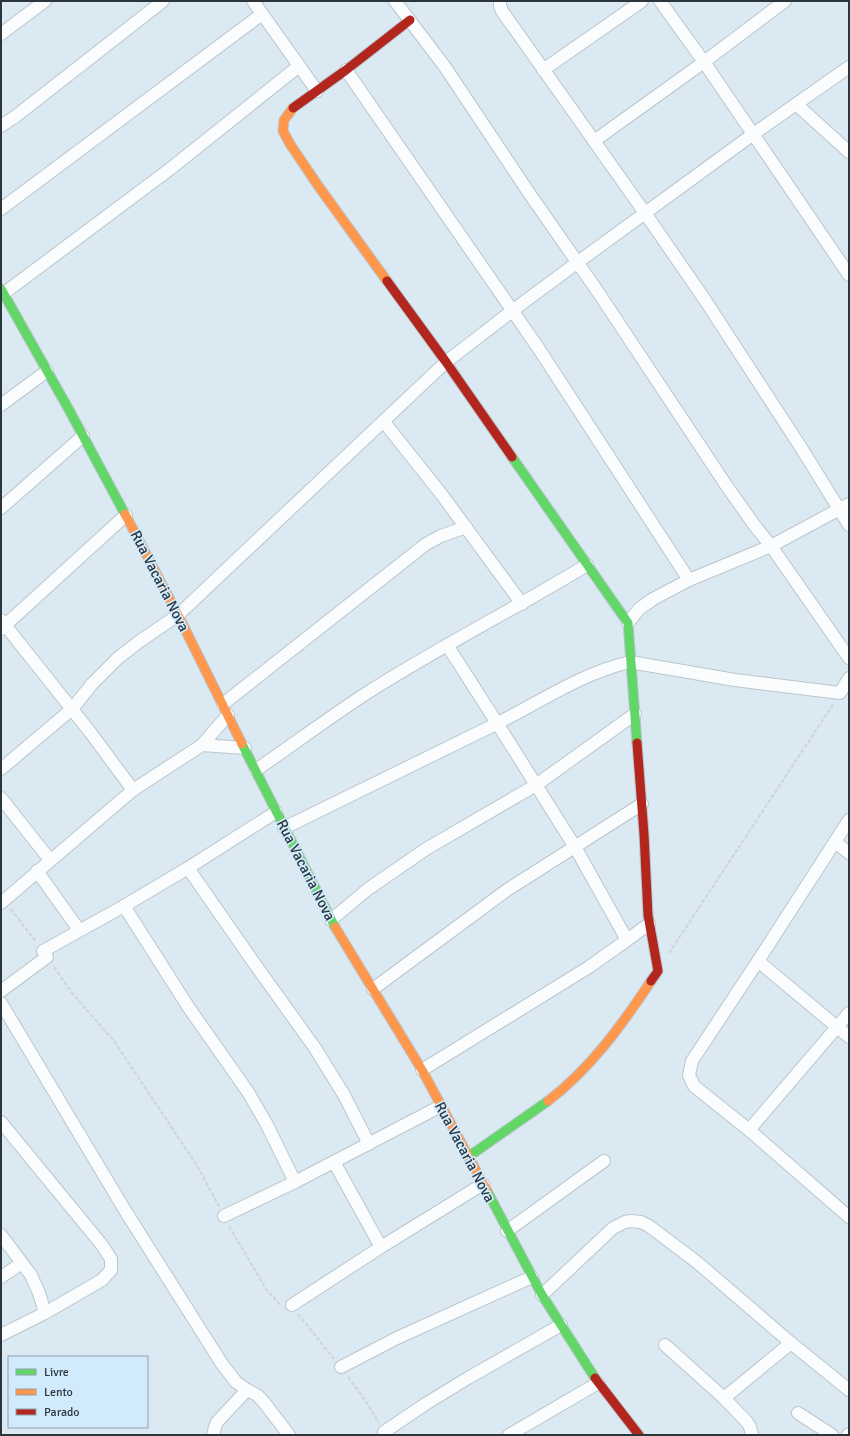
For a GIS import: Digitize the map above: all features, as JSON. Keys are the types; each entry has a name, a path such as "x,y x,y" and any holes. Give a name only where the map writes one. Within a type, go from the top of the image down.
{"street":[{"path":"1,34 45,1"},
{"path":"1,126 16,116 163,1"},
{"path":"253,1 317,91"},
{"path":"395,1 445,67 529,193 578,262 728,488 771,546 849,658"},
{"path":"500,1 502,11 645,213 705,300 800,446 844,506 849,524"},
{"path":"543,70 642,1"},
{"path":"660,1 704,62 752,135 849,275"},
{"path":"594,141 704,62 785,1"},
{"path":"1,208 262,14"},
{"path":"410,20 346,70 291,110 286,115 283,125 285,137 319,187 446,362 526,479 628,623 642,804 649,924 658,971 632,1010 600,1051 578,1075 541,1106 468,1157"},
{"path":"2,292 170,169 299,66"},
{"path":"1,769 72,709 92,684 111,665 140,641 178,615 446,362 512,310 849,66"},
{"path":"346,70 539,349 689,580"},
{"path":"796,104 849,152"},
{"name":"Rua Vacaria Nova","path":"2,292 126,515 178,615 331,920 422,1070 542,1295 598,1383 634,1434"},
{"path":"1,405 46,371"},
{"path":"384,422 483,549 522,604"},
{"path":"1,508 83,436"},
{"path":"628,623 639,609 689,580 771,546 844,506"},
{"path":"126,515 2,625 72,709 133,790"},
{"path":"223,704 426,544 441,536 466,528"},
{"path":"256,770 370,691 587,565"},
{"path":"447,645 498,723 575,847 627,940"},
{"path":"284,828 498,723 586,676 615,665 630,662 735,680 840,693 849,678"},
{"path":"331,920 368,888 426,849 536,785 635,714"},
{"path":"3,901 133,790 202,744 228,715"},
{"path":"202,744 245,748"},
{"path":"1,798 50,860"},
{"path":"373,989 507,890 642,804"},
{"path":"1,991 45,954 78,930 124,906 188,868 276,812"},
{"path":"849,820 692,1061 689,1075 694,1086 749,1130 849,1217"},
{"path":"835,842 849,853"},
{"path":"188,868 315,1048 344,1095 369,1144"},
{"path":"37,871 78,930"},
{"path":"124,906 189,1008 248,1092 266,1123 295,1182"},
{"path":"422,1070 589,967 649,924"},
{"path":"758,961 849,1037"},
{"path":"1,1003 126,1212 222,1364 236,1382 257,1395 263,1401 289,1435"},
{"path":"749,1130 849,1012"},
{"path":"224,1216 295,1182 441,1106"},
{"path":"1,1122 102,1245 111,1259 111,1270 102,1280 45,1313 1,1335"},
{"path":"507,1231 604,1161"},
{"path":"334,1162 381,1247"},
{"path":"292,1305 482,1184"},
{"path":"542,1295 613,1228 625,1222 636,1221 654,1229 698,1263 791,1343 849,1390"},
{"path":"1,1235 31,1275 39,1293 45,1313"},
{"path":"1,1277 22,1263"},
{"path":"340,1367 397,1338 532,1278"},
{"path":"385,1435 384,1432 434,1399 561,1325"},
{"path":"724,1398 791,1343"},
{"path":"665,1345 724,1398 747,1422 752,1435"},
{"path":"508,1435 598,1383"},
{"path":"213,1435 217,1422 247,1390"},
{"path":"798,1413 832,1435"}],"path":[{"path":"658,971 840,693"},
{"path":"3,901 45,954 72,993 114,1041 196,1164 266,1289 280,1306 286,1307 292,1305"}],"traffic: fast":[{"path":"1,289 68,408 125,514"},
{"path":"512,457 628,623 637,743"},
{"path":"242,744 335,927"},
{"path":"468,1157 548,1101"},
{"path":"487,1191 542,1295 595,1378"}],"traffic: slow":[{"path":"293,108 284,120 283,131 290,144 387,281"},
{"path":"125,514 178,615 242,744"},
{"path":"335,927 422,1070 487,1191"},
{"path":"548,1101 578,1075 604,1046 629,1014 651,981"}],"traffic: jam":[{"path":"293,108 346,70 410,20"},
{"path":"387,281 512,457"},
{"path":"637,743 648,915 658,971 651,981"},
{"path":"595,1378 639,1435"}]}
